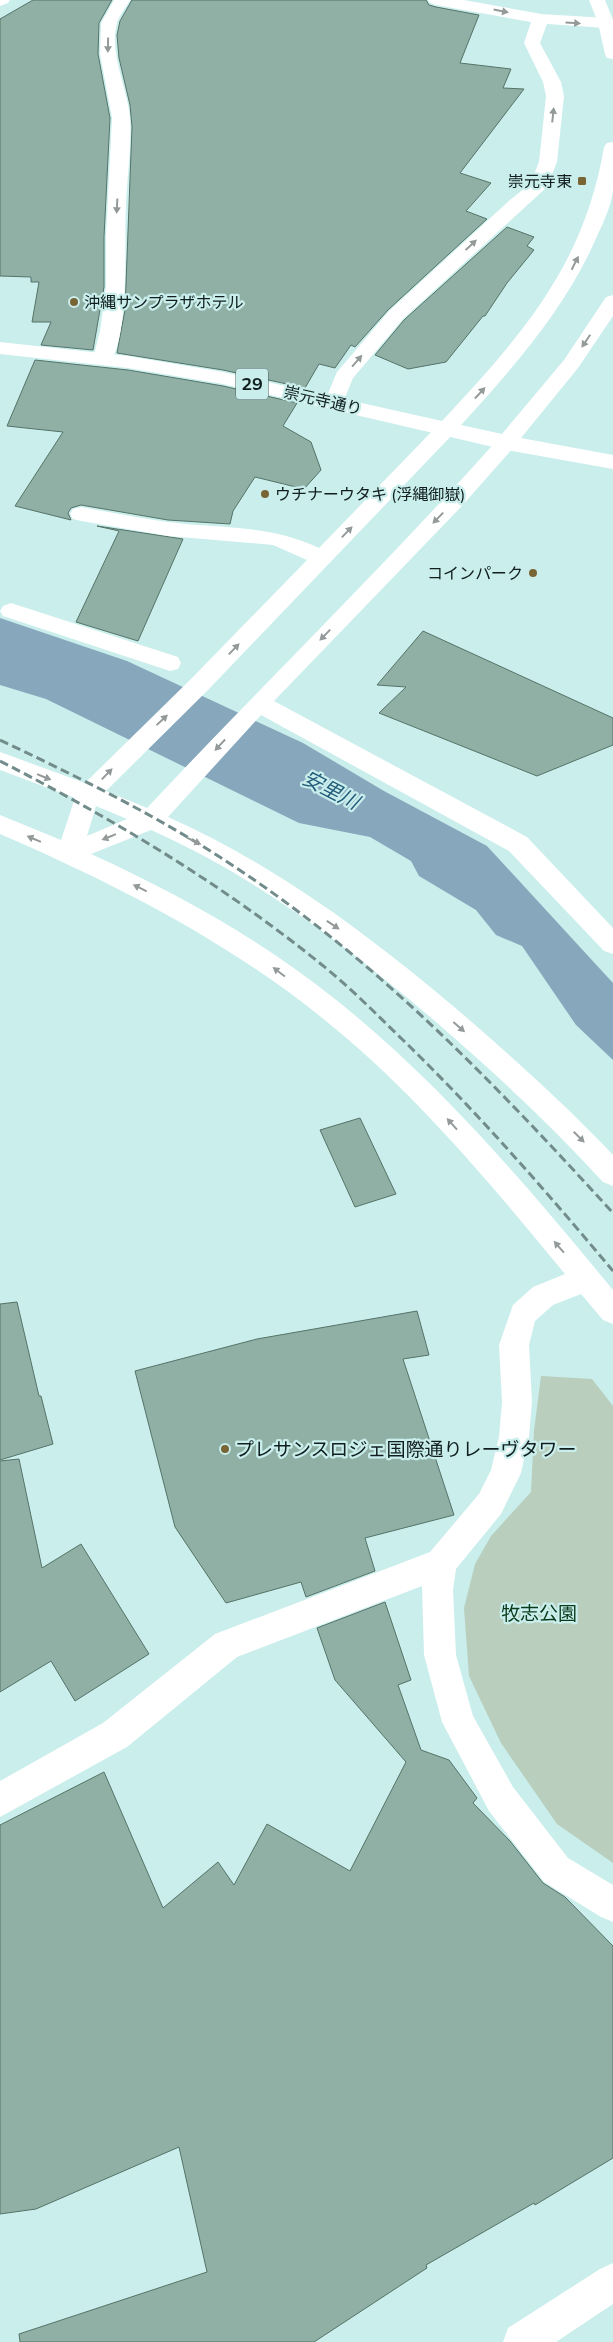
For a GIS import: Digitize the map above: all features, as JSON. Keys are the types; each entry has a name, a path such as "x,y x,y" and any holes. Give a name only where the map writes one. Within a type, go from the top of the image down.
{"street":[{"path":"103,359 110,331 116,287 115,237 122,118 108,54 109,23 122,0"},
{"path":"436,0 540,19 606,24"},
{"path":"597,0 606,24 613,54"},
{"path":"334,403 344,376 396,315 516,204 538,187 548,162 555,96 552,82 532,43 540,19"},
{"path":"69,853 88,794 200,684 505,366 547,310 575,265 592,227 606,185 613,147"},
{"path":"69,853 150,820 256,706 453,503 506,443 571,364 613,301"},
{"name":"崇元寺通り","path":"0,348 103,359 208,375 506,443 613,462"},
{"path":"81,514 168,529 273,538 289,542 322,558"},
{"path":"11,611 170,663"},
{"path":"256,706 518,844 613,944"},
{"path":"0,761 88,794 150,820 260,876 340,930 408,982 500,1062 581,1139 613,1174"},
{"path":"0,824 69,853 170,904 224,934 288,979 371,1044 432,1102 613,1311"},
{"path":"0,1800 115,1735 226,1645 441,1563 490,1504 506,1473 514,1437 517,1402 514,1345 523,1314 543,1296 587,1279"},
{"path":"441,1563 437,1590 440,1655 458,1722 501,1798 556,1870 613,1905"},
{"path":"522,2342 613,2282"}],"green space":[{"name":"牧志公園","path":"541,1376 592,1379 613,1406 613,1863 557,1824 501,1743 469,1676 464,1608 475,1564 491,1536 531,1492 534,1431"}],"water":[{"name":"安里川","path":"0,618 127,661 303,743 384,791 487,846 613,983 613,1060 576,1025 522,946 496,935 476,910 419,876 411,861 370,837 299,823 46,699 0,685"}],"building":[{"path":"33,0 112,0 99,23 98,54 110,118 104,237 104,287 93,350 41,345 51,322 32,322 39,282 31,282 31,277 0,276 0,19"},
{"path":"132,0 426,0 429,5 436,7 479,15 460,63 511,69 503,88 524,89 460,173 491,183 466,211 487,219 388,310 355,347 351,345 335,368 319,364 305,388 223,370 117,353 125,310 132,127 130,105 119,58 117,35 120,21"},
{"path":"507,227 534,237 527,246 534,250 507,283 485,316 483,316 446,362 408,369 375,355 404,320"},
{"path":"35,360 128,370 223,386 297,403 283,426 311,442 321,470 304,489 255,477 233,511 230,524 168,520 81,505 71,508 68,513 71,520 15,506 63,432 7,426"},
{"path":"97,526 183,539 138,641 76,622 119,531"},
{"path":"423,631 613,718 613,745 537,776 379,713 406,687 377,685"},
{"path":"360,1118 396,1194 355,1207 320,1130"},
{"path":"17,1302 39,1396 41,1396 53,1444 0,1460 0,1304"},
{"path":"417,1311 429,1355 403,1359 454,1515 365,1538 375,1571 306,1597 301,1582 226,1603 175,1527 135,1371 257,1339"},
{"path":"19,1459 42,1568 81,1544 149,1654 75,1701 51,1661 0,1692 0,1461"},
{"path":"385,1602 411,1680 398,1685 421,1750 449,1760 477,1798 473,1803 510,1841 543,1883 565,1897 613,1946 613,2158 535,2205 534,2203 426,2265 427,2268 314,2342 20,2342 19,2334 207,2272 179,2147 36,2209 0,2214 0,1825 104,1772 163,1908 218,1862 234,1885 267,1824 350,1871 406,1762 335,1680 317,1628"}],"railway":[{"path":"0,740 90,784 178,831 235,867 288,904 338,943 434,1028 526,1119 613,1213"},
{"path":"0,761 86,807 169,856 250,910 327,969 366,1004 485,1124 613,1271"}],"place":[{"name":"崇元寺東","path":"582,181"},
{"name":"沖縄サンプラザホテル","path":"74,302"},
{"name":"ウチナーウタキ (浮縄御嶽)","path":"265,494"},
{"name":"コインパーク","path":"533,573"},
{"name":"プレサンスロジェ国際通りレーヴタワー","path":"225,1449"}]}
